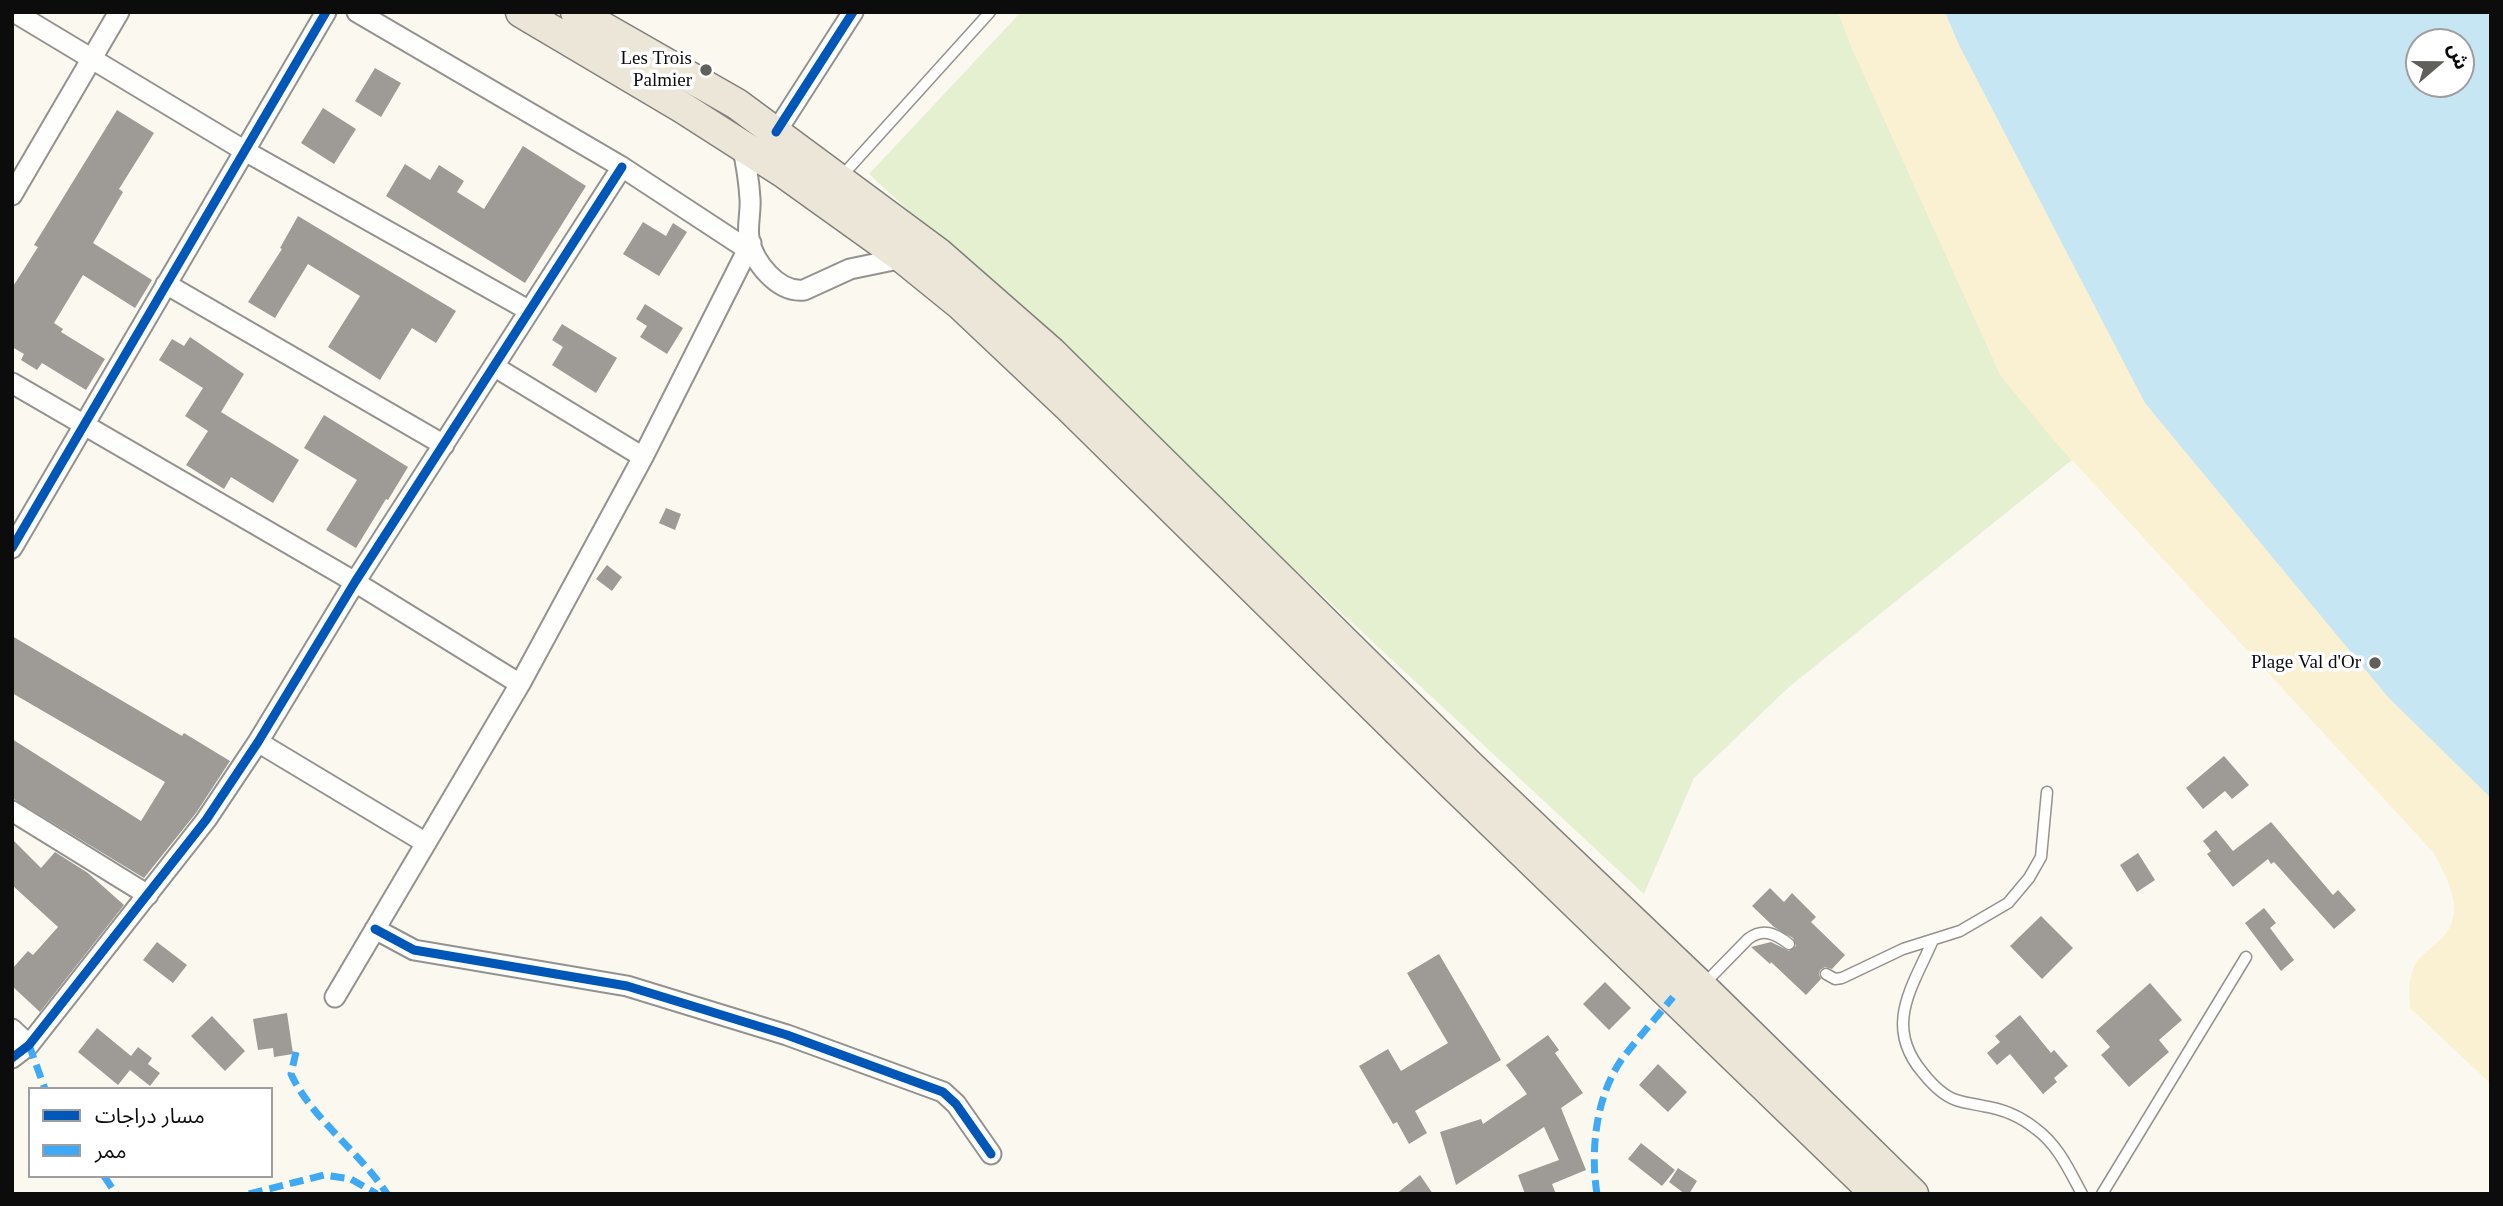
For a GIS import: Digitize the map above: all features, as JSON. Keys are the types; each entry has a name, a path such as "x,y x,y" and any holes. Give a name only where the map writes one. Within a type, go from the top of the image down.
{"main road":[{"path":"521,12 742,145 842,212 961,305 1876,1194"},
{"path":"576,12 737,104 938,253 1051,352 1470,766 1702,987 1913,1194"}],"street":[{"path":"14,12 245,151 528,310"},
{"path":"13,192 119,12"},
{"path":"12,548 326,12"},
{"path":"357,12 622,167 749,246 760,263 783,287 795,291 804,290 850,269 902,258"},
{"path":"776,132 853,12"},
{"path":"335,997 520,684 643,457 749,246 750,199 742,145"},
{"path":"12,1058 29,1045 206,820 258,741 355,582 495,367 528,310 622,167"},
{"path":"166,284 444,445"},
{"path":"495,367 643,457"},
{"path":"12,383 355,582 520,684"},
{"path":"258,741 426,843"},
{"path":"12,811 148,895"},
{"path":"375,929 414,950 626,986 825,1049 943,1092 956,1104 991,1154"},
{"path":"12,1029 29,1045"}],"lane":[{"path":"839,180 990,12"},
{"path":"1826,974 1835,979 1842,978 1903,948 1961,931 2008,903 2021,890 2041,857 2047,792"},
{"path":"1702,987 1755,934 1774,934 1789,944"},
{"path":"1933,940 1908,996 1903,1014 1903,1037 1913,1061 1926,1077 1954,1100 2000,1109 2014,1114 2036,1128 2064,1159 2082,1194"},
{"path":"2102,1194 2246,957"}],"green space":[{"path":"1021,12 1838,12 2001,376 2072,460 1789,687 1694,778 1644,894 869,174"}],"sand":[{"name":"Plage Val d'Or","path":"1838,12 2177,12 2491,474 2491,1084 2410,1008 2410,981 2415,965 2446,934 2453,919 2451,889 2433,852 2049,435 2001,376"}],"water":[{"name":"Plage Val d'Or","path":"1945,12 2491,12 2491,798 2388,697 2145,403 1959,45"}],"building":[{"path":"375,68 401,83 381,117 355,101"},
{"path":"323,108 356,129 334,164 301,143"},
{"path":"117,110 154,133 119,189 123,192 93,243 152,280 135,308 83,275 54,323 63,329 61,332 105,359 86,390 42,363 37,370 21,360 24,354 12,347 12,288 38,247 34,245"},
{"path":"523,146 586,186 525,283 386,196 405,164 430,180 439,165 464,181 457,192 484,209"},
{"path":"298,216 456,311 436,343 412,328 380,380 328,347 360,296 308,264 275,318 248,302 282,249 280,248"},
{"path":"643,222 666,236 673,223 687,232 659,276 623,254"},
{"path":"645,304 683,328 667,354 640,337 647,326 636,319"},
{"path":"562,324 617,358 596,393 552,365 563,347 552,340"},
{"path":"190,337 244,374 221,412 299,460 273,503 231,477 224,489 186,465 208,431 185,416 203,388 159,360 172,339 184,346"},
{"path":"324,415 408,467 356,548 326,530 357,480 304,448"},
{"path":"666,508 681,514 675,530 659,523"},
{"path":"607,565 622,577 612,591 596,579"},
{"path":"12,636 182,736 184,733 230,761 196,813 144,878 12,798 12,739 141,821 165,782 12,693"},
{"path":"2224,756 2249,785 2232,799 2225,791 2203,809 2186,788"},
{"path":"2271,822 2333,895 2338,890 2356,910 2334,929 2274,862 2271,864 2268,859 2233,887 2207,854 2211,851 2203,841 2216,830 2233,851"},
{"path":"12,839 41,868 55,852 88,873 124,905 40,1012 12,986 12,969 28,951 33,955 58,927 12,885"},
{"path":"2138,853 2155,880 2137,892 2120,865"},
{"path":"1770,888 1784,902 1792,893 1816,917 1811,922 1845,955 1832,969 1825,967 1820,970 1821,979 1806,995 1751,947 1771,942 1789,951 1796,946 1793,938 1774,927 1752,906"},
{"path":"2264,908 2276,923 2270,928 2294,960 2281,971 2245,923"},
{"path":"2041,916 2073,948 2042,979 2010,946"},
{"path":"157,942 187,965 173,983 143,960"},
{"path":"1439,954 1501,1060 1415,1111 1427,1133 1409,1144 1397,1122 1393,1124 1359,1066 1388,1049 1401,1071 1448,1043 1407,973"},
{"path":"1605,982 1631,1008 1609,1030 1583,1004"},
{"path":"2150,983 2182,1020 2159,1040 2169,1052 2129,1087 2101,1055 2110,1047 2096,1031"},
{"path":"287,1013 293,1054 274,1057 273,1048 258,1050 253,1019"},
{"path":"2020,1015 2051,1053 2054,1050 2068,1066 2054,1078 2057,1082 2043,1094 2010,1054 1997,1065 1987,1053 2000,1042 1995,1036"},
{"path":"212,1016 245,1051 225,1071 191,1036"},
{"path":"97,1028 131,1056 138,1047 152,1058 148,1064 160,1073 150,1086 130,1070 118,1085 78,1052"},
{"path":"1548,1035 1559,1050 1555,1053 1583,1093 1561,1108 1586,1170 1552,1184 1556,1194 1525,1194 1518,1175 1559,1160 1544,1127 1456,1185 1440,1132 1481,1119 1483,1124 1527,1094 1506,1065"},
{"path":"1658,1064 1687,1092 1668,1112 1639,1085"},
{"path":"1641,1143 1675,1170 1662,1186 1628,1159"},
{"path":"1678,1168 1697,1181 1689,1194 1669,1182"},
{"path":"1420,1175 1433,1194 1396,1194"}],"marked path":[{"path":"1597,1194 1595,1142 1606,1090 1622,1059 1673,997"},
{"path":"29,1045 44,1087"},
{"path":"296,1052 291,1074 300,1090 387,1194"},
{"path":"249,1194 324,1175 351,1179 377,1194"},
{"path":"105,1178 116,1194"}],"cycle path":[{"path":"12,548 326,12"},
{"path":"776,132 853,12"},
{"path":"12,1058 29,1045 206,820 258,742 355,582 622,167"},
{"path":"375,929 414,950 627,986 787,1035 943,1092 956,1104 991,1154"}],"place":[{"name":"Les Trois Palmier","path":"706,70"},
{"name":"Plage Val d'Or","path":"2375,663"}]}
